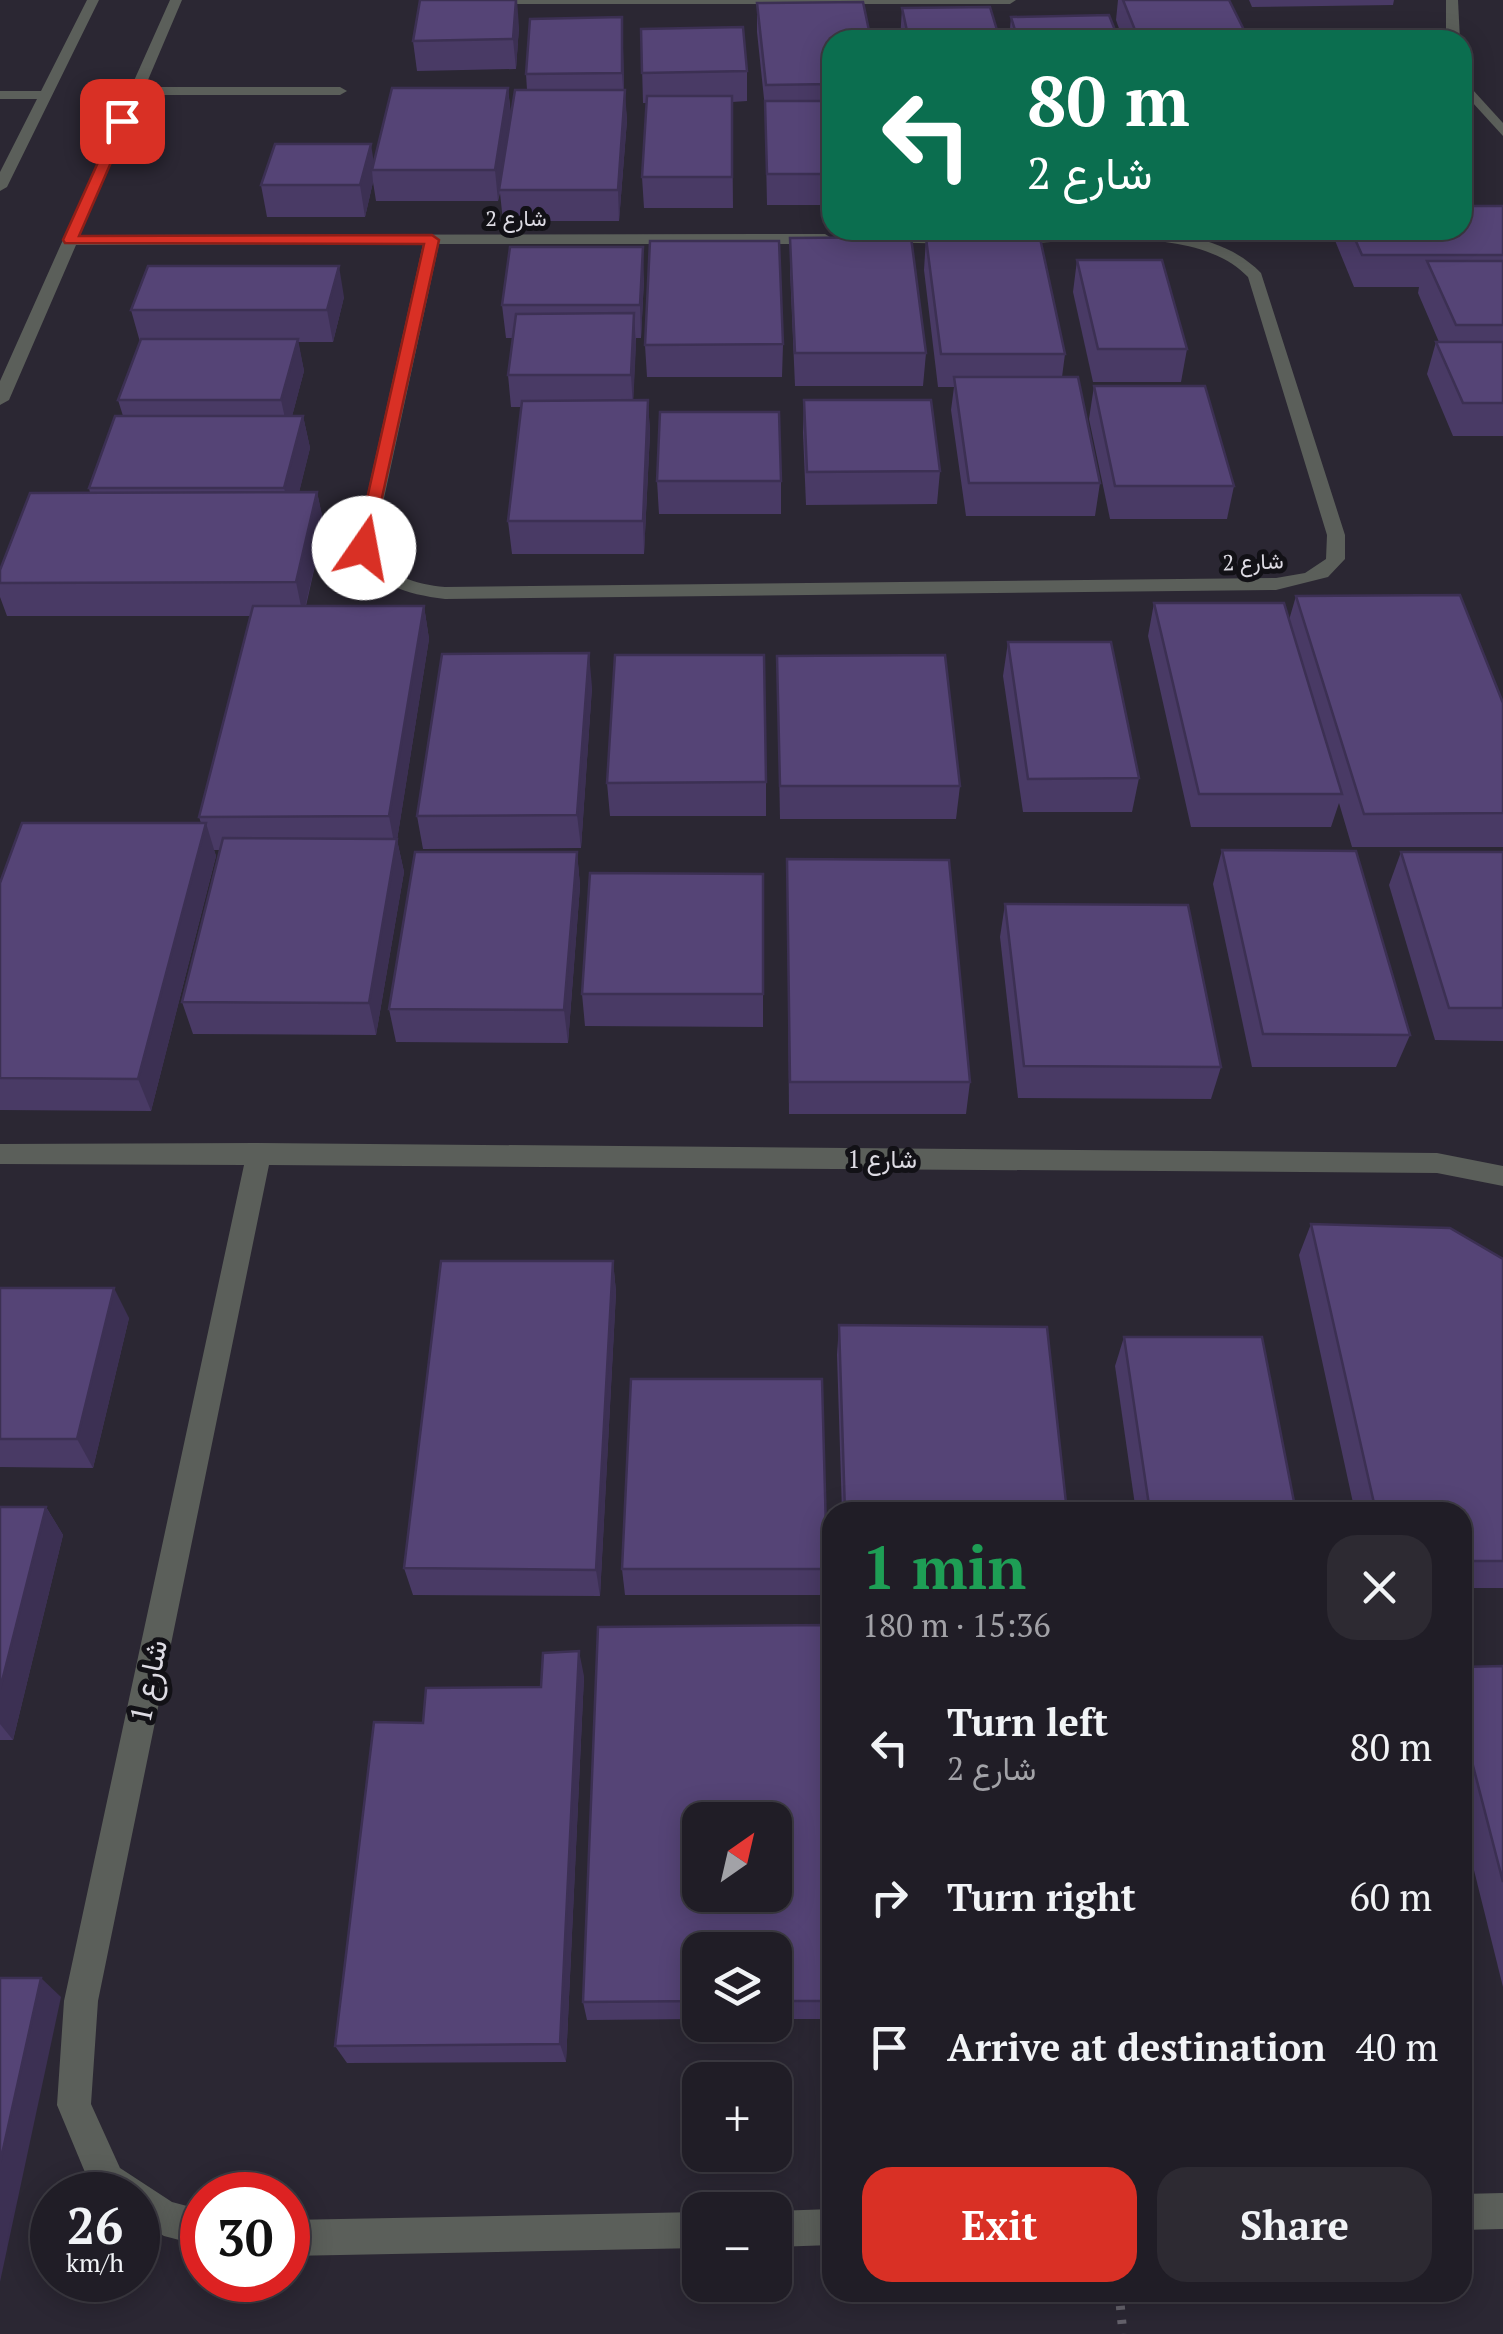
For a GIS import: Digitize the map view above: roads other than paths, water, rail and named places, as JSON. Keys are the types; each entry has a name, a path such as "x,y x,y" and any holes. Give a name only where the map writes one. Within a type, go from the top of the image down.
{"street":[{"path":"0,187 92,3 107,0"},
{"path":"505,0 1010,0"},
{"path":"1452,0 1452,30"},
{"path":"0,400 136,91 170,2"},
{"path":"136,91 340,90"},
{"path":"1472,94 1503,132"},
{"path":"0,95 45,95"},
{"name":"شارع 2","path":"70,240 822,239"},
{"name":"شارع 2","path":"432,240 364,548 372,566 389,580 414,590 445,593 1301,582 1335,564 1340,549 1336,534 1255,276 1242,258 1195,240"},
{"name":"شارع 1","path":"103,2172 74,2105 80,2001 259,1153"},
{"name":"شارع 1","path":"0,1154 1437,1163 1483,1168 1503,1176"},
{"path":"1472,2212 1503,2210"},
{"path":"792,2228 822,2228"},
{"path":"310,2238 682,2230"}]}
